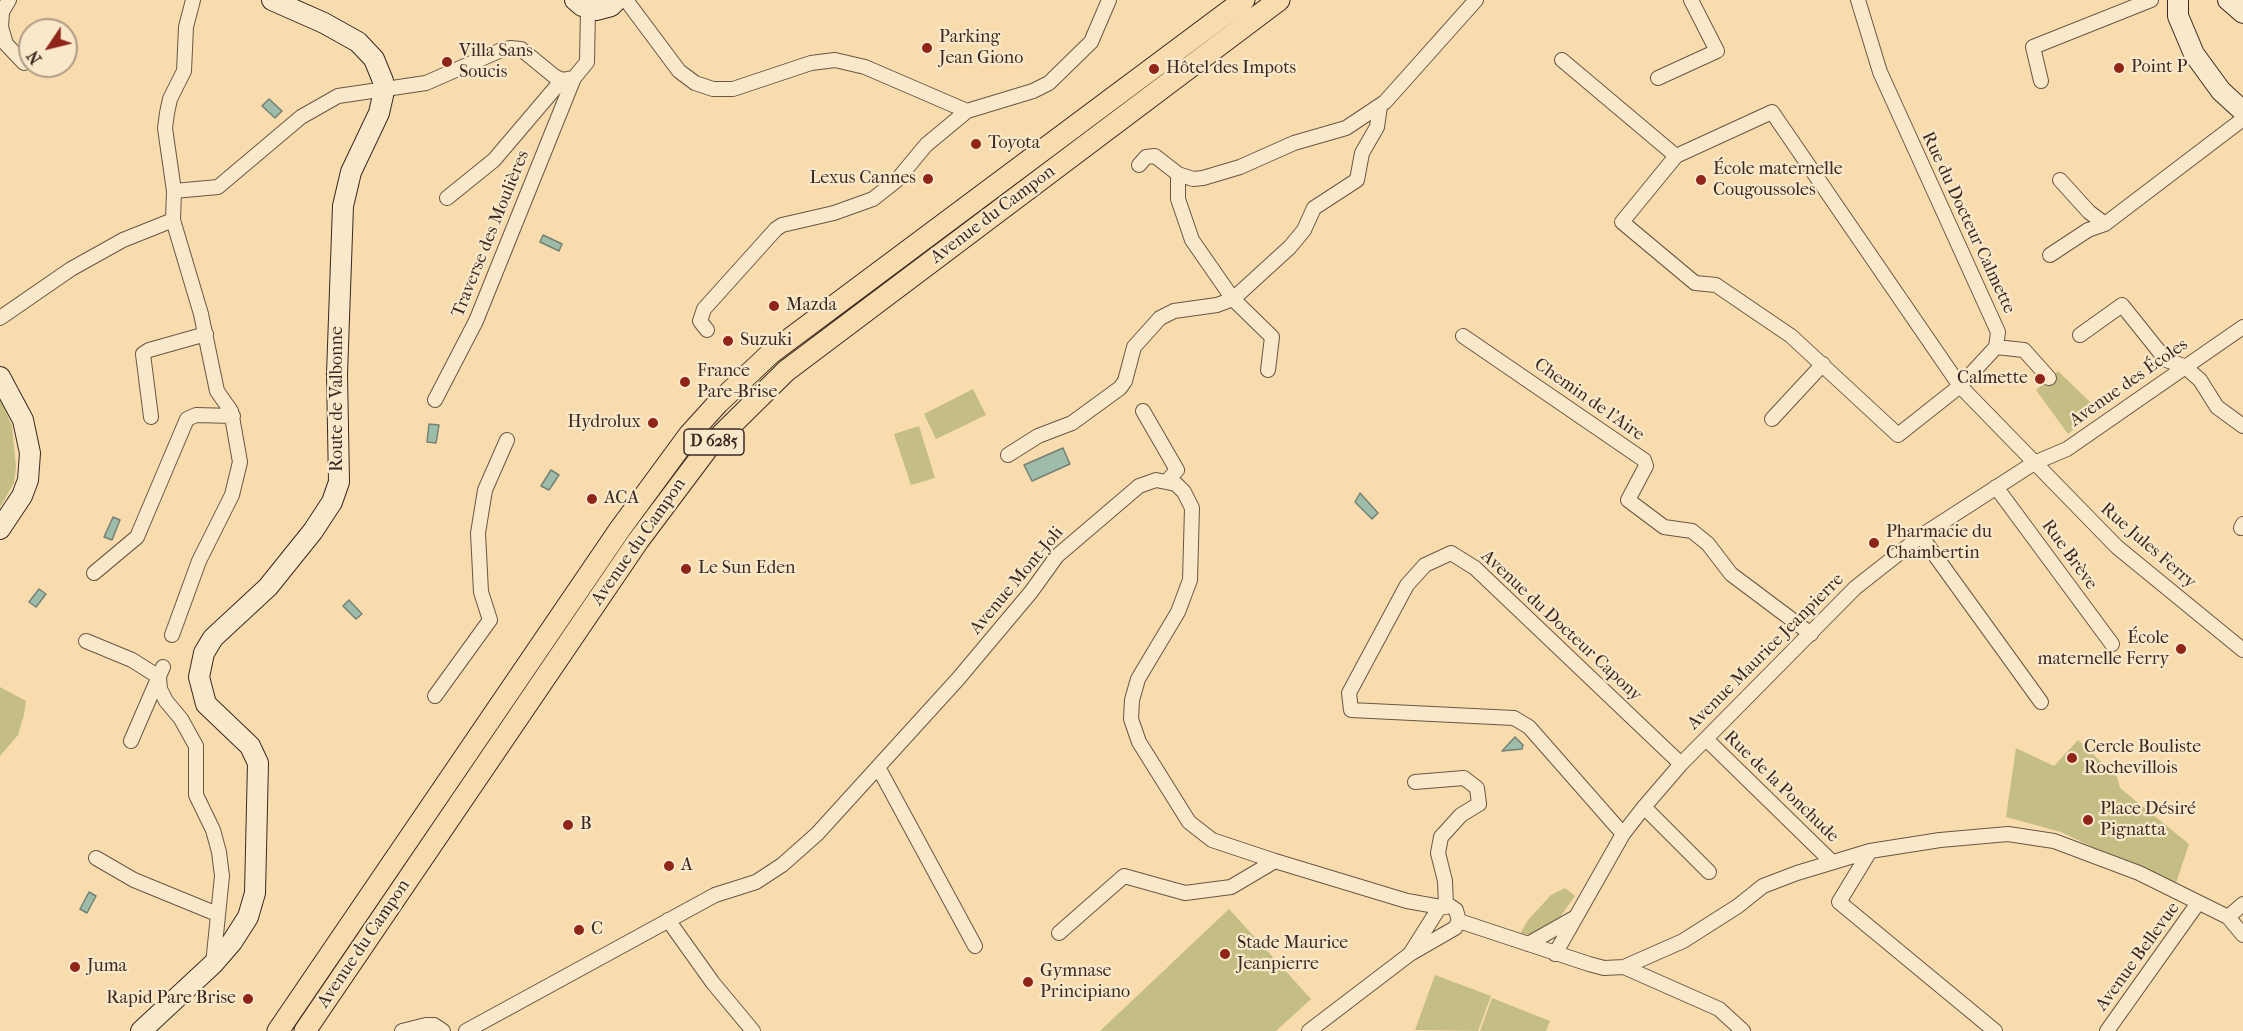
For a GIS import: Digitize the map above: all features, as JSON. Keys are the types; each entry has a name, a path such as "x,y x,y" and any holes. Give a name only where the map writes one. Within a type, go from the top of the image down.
{"main road":[{"name":"Avenue du Campon","path":"278,1031 620,529 689,435 718,403 771,353 1244,0"},
{"name":"Avenue du Campon","path":"304,1031 638,541 714,442 786,371 1279,0"}],"street":[{"path":"9,0 2,12 1,27 6,44 18,57"},
{"path":"172,635 199,561 232,495 239,474 240,462 233,416 217,391 206,334 173,220 174,190 165,128 166,113 170,99 184,71 186,27 193,0"},
{"path":"272,0 324,23 358,42 374,59 384,91"},
{"path":"447,198 494,160 568,79 587,62 582,4 603,9 617,0"},
{"path":"626,0 679,71 695,83 713,89 733,89 811,63 835,60 865,67 967,111"},
{"path":"707,330 700,321 704,309 776,229 790,222 834,213 873,199 897,180 926,145 967,111 1034,91 1049,83 1091,42 1109,0"},
{"path":"1139,165 1146,157 1155,156 1178,174 1193,179 1220,174 1294,143 1346,128 1380,106 1476,0"},
{"path":"1658,78 1718,51 1691,0"},
{"name":"Rue du Docteur Calmette","path":"1858,0 1880,72 1998,332 1996,346"},
{"path":"2041,81 2033,47 2151,0"},
{"path":"2178,0 2178,16 2194,54 2221,91 2243,111"},
{"path":"2228,0 2243,13"},
{"path":"174,190 218,187 314,109 338,96 426,83 510,48 521,49 554,76 568,79"},
{"path":"1562,60 1676,156"},
{"name":"Traverse des Moulières","path":"435,400 476,321 568,79"},
{"name":"Route de Valbonne","path":"141,1031 213,964 245,922 253,904 256,880 259,772 257,757 250,746 206,704 199,669 207,646 268,587 318,524 336,493 339,482 337,374 343,206 351,172 379,113 384,91"},
{"path":"1008,455 1038,436 1072,423 1120,388 1125,381 1134,347 1166,314 1182,309 1217,305 1233,299 1290,247 1304,230 1314,208 1357,180 1362,153 1377,127 1380,106"},
{"path":"2034,463 1960,386 1772,112 1676,156 1623,222 1695,283 1716,285 1791,336 1898,435 1960,386 1996,346 2024,350 2049,378"},
{"path":"2050,255 2088,230 2105,224 2243,119"},
{"path":"1178,174 1178,200 1192,240 1233,299 1272,337 1268,370"},
{"path":"2060,180 2089,212 2105,224"},
{"path":"0,318 71,269 123,240 173,220"},
{"path":"2080,335 2122,305 2166,360 2184,366 2200,381 2217,407 2243,426"},
{"name":"Avenue des Écoles","path":"2034,463 2067,449 2243,327"},
{"path":"151,417 143,354 149,350 206,334"},
{"name":"Chemin de l'Aire","path":"1463,336 1644,460 1646,466 1628,500 1664,527 1692,531 1708,544 1731,574 1811,634"},
{"path":"1772,419 1823,364"},
{"path":"0,377 23,420 30,453 28,480 21,496 0,529"},
{"path":"1143,411 1177,470 1168,480 1184,492 1192,508 1190,580 1178,612 1138,679 1131,700 1133,729 1195,830 1212,840 1275,861 1440,910 1456,910 1459,921 1455,928 1410,954 1309,1031"},
{"path":"94,573 137,537 187,419 196,415 233,416"},
{"path":"435,696 490,620 481,592 478,533 485,490 507,440"},
{"name":"Avenue Maurice Jeanpierre","path":"1555,954 1623,834 1681,764 1856,588 1921,536 2034,463"},
{"name":"Rue Jules Ferry","path":"2034,463 2117,548 2243,650"},
{"name":"Avenue Mont-Joli","path":"466,1031 725,890 750,885 772,873 817,834 962,674 1072,540 1139,486 1156,480 1168,480"},
{"name":"Rue Brève","path":"1996,487 2112,644"},
{"path":"1921,536 2041,702"},
{"name":"Avenue du Docteur Capony","path":"1623,834 1528,727 1514,718 1351,710 1349,693 1407,585 1425,565 1451,553 1475,568 1681,764"},
{"path":"86,641 161,672"},
{"path":"161,672 163,695 181,719 198,751 196,795 213,830 221,864 213,964"},
{"path":"131,741 161,672"},
{"name":"Rue de la Ponchude","path":"1706,739 1831,861"},
{"path":"878,767 975,946"},
{"path":"1415,782 1464,778 1477,788 1479,804 1461,814 1441,837 1438,853 1445,881 1436,926 1447,931"},
{"path":"1644,807 1709,872"},
{"path":"1459,921 1604,968 1624,967 1683,942 1763,886 1831,861 1940,840 2008,834 2054,841 2139,873 2228,917 2243,935"},
{"path":"1870,852 1839,902 1995,1031"},
{"path":"96,858 135,880 217,914"},
{"path":"1059,933 1124,876 1185,893 1231,887 1275,861"},
{"name":"Avenue Bellevue","path":"2107,1031 2198,903"},
{"path":"2228,917 2243,904"},
{"path":"1410,954 1440,910"},
{"path":"1528,944 1575,917"},
{"path":"668,920 712,983 753,1031"},
{"path":"1624,967 1719,1009 1743,1031"},
{"path":"402,1031 434,1025 442,1031"}],"shaded area":[{"path":"269,99 282,111 275,118 262,106"},
{"path":"543,235 562,244 559,251 540,242"},
{"path":"2058,371 2091,403 2085,408 2088,418 2068,434 2036,390"},
{"path":"973,389 986,415 936,439 924,414"},
{"path":"0,398 12,426 16,467 14,483 0,507"},
{"path":"429,424 439,425 436,443 427,442"},
{"path":"919,426 935,478 911,485 894,434"},
{"path":"1063,448 1070,464 1032,481 1024,465"},
{"path":"551,470 559,475 549,490 541,486"},
{"path":"1360,493 1378,513 1372,519 1355,502"},
{"path":"113,517 120,520 112,540 104,537"},
{"path":"39,589 46,594 36,607 29,602"},
{"path":"349,600 362,614 356,619 343,606"},
{"path":"0,687 26,701 18,735 0,756"},
{"path":"1515,737 1523,745 1522,749 1502,751"},
{"name":"Place Désiré Pignatta","path":"2078,740 2117,777 2120,788 2189,844 2175,886 2061,832 2006,817 2016,748 2054,766"},
{"path":"1565,888 1575,896 1560,917 1533,935 1520,934 1528,920 1551,895"},
{"path":"89,892 96,896 87,913 80,909"},
{"name":"Stade Maurice Jeanpierre","path":"1229,909 1311,999 1276,1031 1100,1031"},
{"path":"1435,975 1491,996 1478,1031 1415,1030"},
{"path":"1492,998 1550,1021 1546,1031 1480,1031"}],"place":[{"name":"Parking Jean Giono","path":"927,48"},
{"name":"Villa Sans Soucis","path":"447,62"},
{"name":"Point P","path":"2119,68"},
{"name":"Hôtel des Impots","path":"1154,69"},
{"name":"Toyota","path":"976,144"},
{"name":"Lexus Cannes","path":"928,179"},
{"name":"École maternelle Cougoussoles","path":"1701,180"},
{"name":"Mazda","path":"774,306"},
{"name":"Suzuki","path":"728,341"},
{"name":"Calmette","path":"2040,379"},
{"name":"France Pare-Brise","path":"685,382"},
{"name":"Hydrolux","path":"653,423"},
{"name":"ACA","path":"592,499"},
{"name":"Pharmacie du Chambertin","path":"1874,543"},
{"name":"Le Sun Eden","path":"686,569"},
{"name":"École maternelle Ferry","path":"2181,649"},
{"name":"Cercle Bouliste Rochevillois","path":"2072,758"},
{"name":"Place Désiré Pignatta","path":"2088,820"},
{"name":"B","path":"568,825"},
{"name":"A","path":"669,866"},
{"name":"C","path":"579,930"},
{"name":"Stade Maurice Jeanpierre","path":"1225,954"},
{"name":"Juma","path":"75,967"},
{"name":"Gymnase Principiano","path":"1028,982"},
{"name":"Rapid Pare Brise","path":"248,999"}]}
